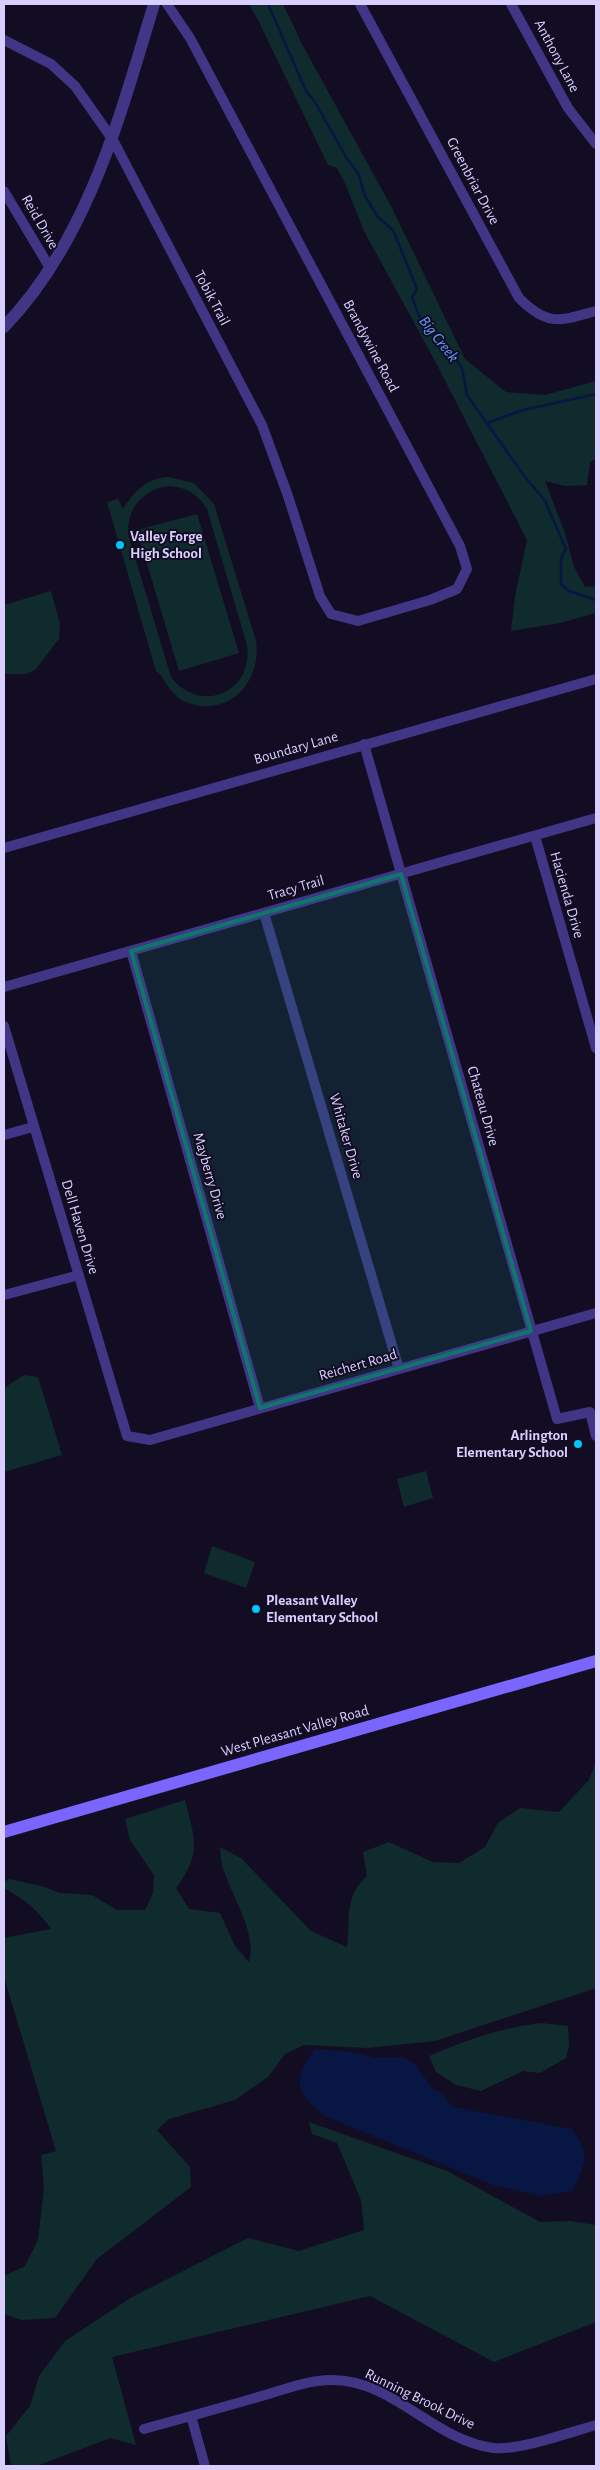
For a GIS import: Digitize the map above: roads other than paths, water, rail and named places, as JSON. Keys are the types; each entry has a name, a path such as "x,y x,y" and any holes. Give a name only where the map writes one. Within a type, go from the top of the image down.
{"main road":[{"name":"West Pleasant Valley Road","path":"4,1832 596,1662"}],"street":[{"path":"4,327 20,310 50,268 79,216 113,140 154,4"},
{"name":"Brandywine Road","path":"167,4 190,38 451,529 460,546 467,569 458,589 430,600 358,621 331,614"},
{"name":"Greenbriar Drive","path":"360,4 519,298 533,312 552,320 568,319 596,310"},
{"name":"Anthony Lane","path":"511,4 568,108 596,144"},
{"name":"Tobik Trail","path":"4,40 50,64 75,86 113,140 262,425 288,496 320,596 331,614"},
{"name":"Reid Drive","path":"4,191 50,268"},
{"name":"Boundary Lane","path":"4,848 596,679"},
{"name":"Chateau Drive","path":"364,744 557,1419 590,1412 596,1436"},
{"name":"Tracy Trail","path":"4,987 596,818"},
{"name":"Hacienda Drive","path":"535,836 596,1048"},
{"name":"Whitaker Drive","path":"264,912 399,1369"},
{"name":"Mayberry Drive","path":"131,951 260,1408"},
{"name":"Dell Haven Drive","path":"4,1026 128,1436"},
{"path":"4,1135 33,1127"},
{"path":"4,1294 79,1274"},
{"name":"Reichert Road","path":"128,1436 150,1440 596,1313"},
{"name":"Running Brook Drive","path":"144,2429 295,2386 330,2380 360,2384 392,2399 460,2439 494,2448 536,2442 596,2425"},
{"path":"191,2416 205,2466"}],"water":[{"path":"315,2049 351,2052 378,2058 403,2057 415,2064 433,2089 441,2093 453,2107 572,2129 584,2153 583,2167 573,2191 541,2196 493,2185 327,2117 309,2102 303,2095 300,2087 302,2069"}],"waterway":[{"name":"Big Creek","path":"268,4 306,91 315,102 346,157 359,175 364,194 377,216 393,230 417,289 412,297 419,316 443,340 462,368 467,395 522,473 545,501 566,549 561,558 561,584 569,591 596,600"},
{"path":"487,423 523,410 596,394"}],"place":[{"name":"Valley Forge High School","path":"120,545"},
{"name":"Arlington Elementary School","path":"578,1444"},
{"name":"Pleasant Valley Elementary School","path":"256,1609"}]}
